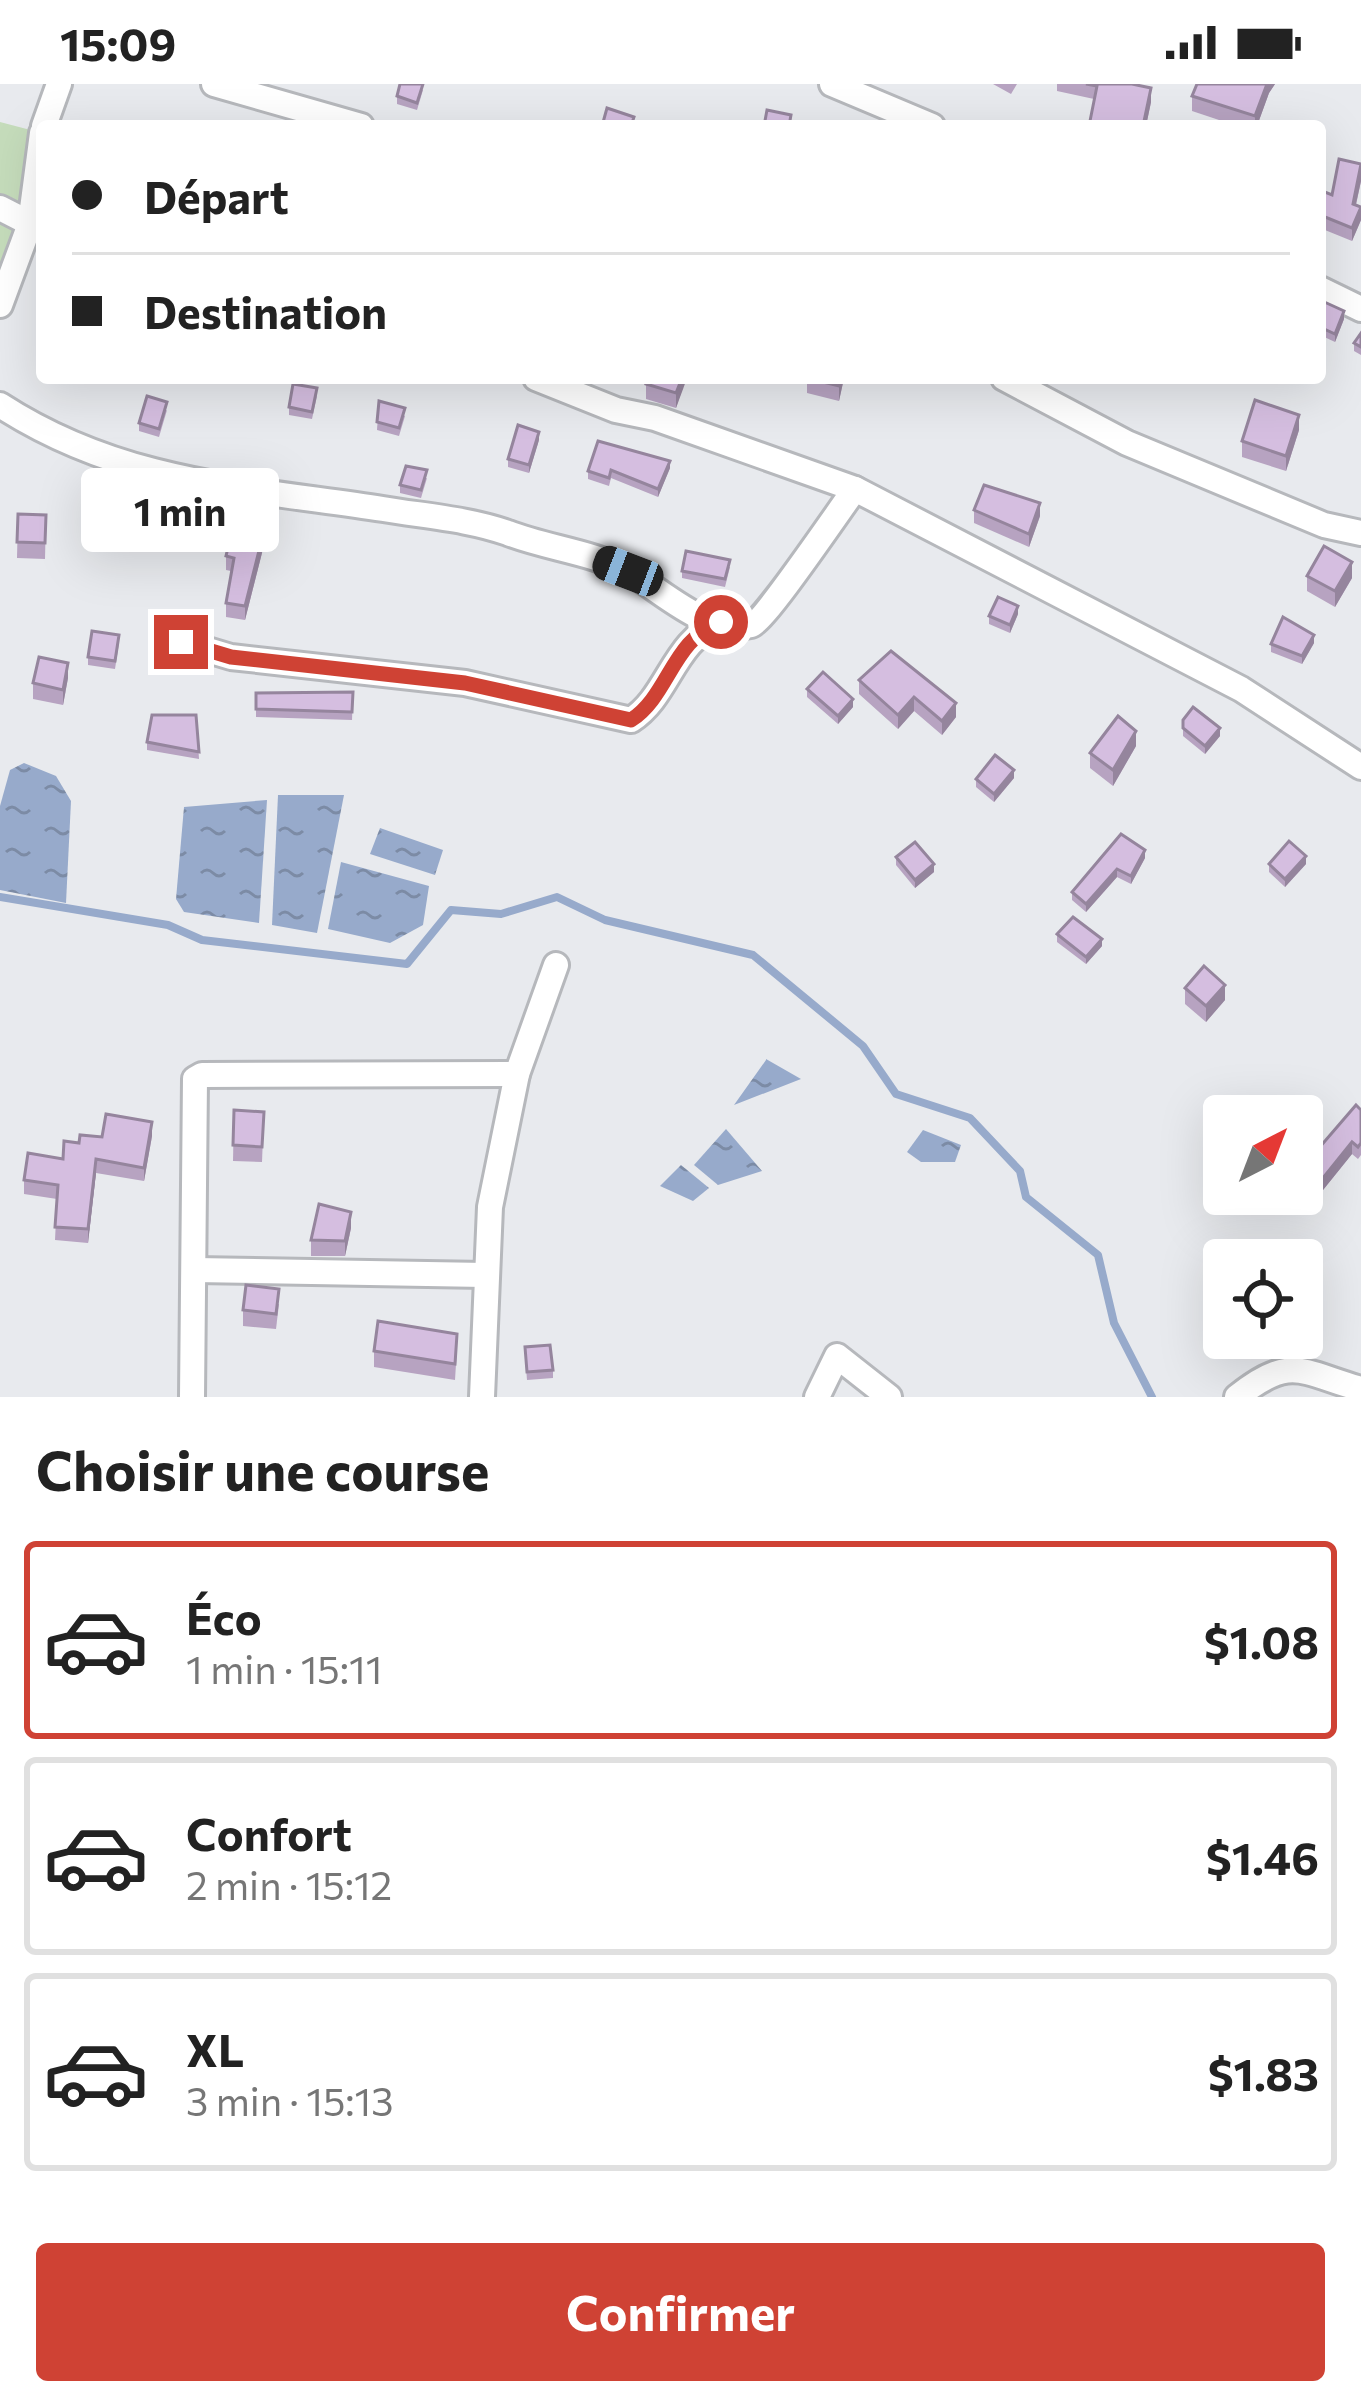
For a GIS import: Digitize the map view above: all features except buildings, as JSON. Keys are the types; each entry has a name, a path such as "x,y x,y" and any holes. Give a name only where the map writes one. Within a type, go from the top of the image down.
{"street":[{"path":"46,120 59,84"},
{"path":"214,84 340,120"},
{"path":"832,84 918,120"},
{"path":"0,208 36,227 0,304"},
{"path":"1326,292 1361,309"},
{"path":"551,384 855,489 1241,689 1361,767"},
{"path":"1015,384 1127,443 1324,525 1361,533"},
{"path":"0,405 115,464 475,524 538,547 593,557 721,622 757,624 855,489"},
{"path":"181,642 231,657 465,683 631,720 644,711 686,645 721,622"},
{"path":"482,1397 490,1207 517,1074 556,965"},
{"path":"192,1397 194,1083 198,1076 517,1074"},
{"path":"196,1270 485,1274"},
{"path":"817,1397 837,1356 889,1397"},
{"path":"1237,1397 1265,1375 1295,1367 1361,1389"}],"green space":[{"path":"0,122 36,131 36,157 0,304"}],"water":[{"path":"24,763 56,776 71,801 66,903 0,890 0,806 10,770"},
{"path":"278,795 344,795 317,933 272,925"},
{"path":"267,800 259,923 184,912 176,899 184,807"},
{"path":"380,828 443,850 435,875 370,854"},
{"path":"341,862 429,886 423,925 390,943 328,929"},
{"path":"766,1060 801,1079 734,1105"},
{"path":"726,1129 762,1171 718,1185 694,1165"},
{"path":"923,1130 961,1145 955,1162 921,1162 907,1152"},
{"path":"681,1165 709,1188 693,1201 660,1186"}],"waterway":[{"path":"0,897 168,925 202,940 407,964 451,910 501,914 557,897 605,920 753,955 863,1046 896,1094 970,1118 1020,1171 1026,1197 1098,1255 1114,1323 1152,1397"}],"route":[{"path":"181,642 194,650 231,657 465,683 631,720 644,711 686,645 721,622"}]}
